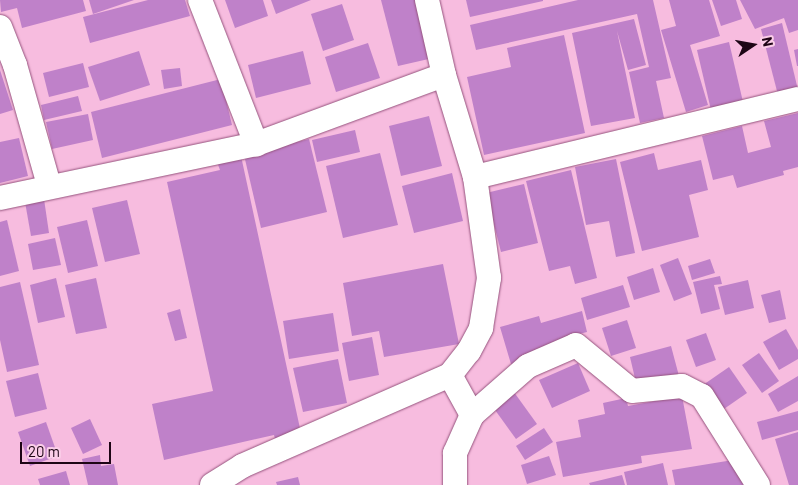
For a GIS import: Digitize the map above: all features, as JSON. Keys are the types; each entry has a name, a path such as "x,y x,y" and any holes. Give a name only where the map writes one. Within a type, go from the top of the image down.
{"street":[{"path":"200,0 256,144"},
{"path":"212,485 242,466 450,375 470,350 481,328 489,278 475,177 444,75 427,0"},
{"path":"0,28 15,65 49,185"},
{"path":"0,198 49,185 256,144 444,75"},
{"path":"475,177 798,99"},
{"path":"455,485 455,452 472,414 528,366 576,345 632,391 682,386 702,396 758,485"},
{"path":"450,375 472,414"}],"building":[{"path":"0,0 83,0 86,11 22,28 17,8 1,12"},
{"path":"89,0 134,0 93,14"},
{"path":"148,0 185,0 190,16 90,43 83,17"},
{"path":"225,0 263,0 268,16 235,28"},
{"path":"271,0 311,0 276,14"},
{"path":"381,0 418,0 433,58 398,66"},
{"path":"466,0 543,0 543,1 470,17"},
{"path":"578,0 653,0 671,78 656,81 664,118 640,123 629,72 649,67 637,14 476,50 470,25"},
{"path":"669,0 709,0 720,36 690,45 708,105 686,112 661,30 676,26"},
{"path":"712,0 736,0 742,19 721,26"},
{"path":"740,0 798,0 798,30 789,33 784,18 755,29"},
{"path":"342,4 354,40 323,51 311,14"},
{"path":"634,19 646,65 628,70 617,31 635,118 591,126 572,33"},
{"path":"782,23 798,90 778,95 761,29"},
{"path":"564,35 585,133 484,155 467,77 511,67 507,48"},
{"path":"729,42 743,102 711,110 697,50"},
{"path":"368,43 380,78 336,92 325,57"},
{"path":"798,49 798,66 797,66 794,50"},
{"path":"139,51 150,85 100,101 88,67"},
{"path":"303,51 311,84 256,98 248,65"},
{"path":"83,63 89,87 49,97 43,73"},
{"path":"180,68 182,86 164,89 161,70"},
{"path":"0,70 13,110 0,114"},
{"path":"221,79 232,125 102,158 91,112"},
{"path":"78,96 82,111 44,120 41,105"},
{"path":"798,113 798,167 783,171 784,175 737,188 733,175 713,180 702,136 742,126 748,153 771,147 764,121"},
{"path":"88,114 93,140 52,149 46,122"},
{"path":"429,116 442,166 401,176 389,126"},
{"path":"355,130 360,152 317,162 312,140"},
{"path":"19,138 28,176 0,183 0,142"},
{"path":"309,139 327,212 261,228 244,155"},
{"path":"380,153 398,225 343,238 326,166"},
{"path":"654,153 658,170 701,160 708,190 689,195 699,237 642,251 620,162"},
{"path":"241,156 301,433 275,439 274,435 164,460 152,404 213,391 167,182 220,170 217,162"},
{"path":"616,159 635,253 616,257 609,221 586,225 575,167"},
{"path":"571,170 597,278 575,284 570,266 549,271 526,181"},
{"path":"452,173 463,221 414,233 402,186"},
{"path":"524,184 538,243 501,252 486,193"},
{"path":"44,199 49,233 31,236 25,202"},
{"path":"127,200 140,254 105,262 92,208"},
{"path":"7,220 19,271 0,276 0,222"},
{"path":"87,220 98,266 68,273 57,227"},
{"path":"55,238 61,265 33,270 28,244"},
{"path":"678,258 692,294 674,301 660,265"},
{"path":"710,259 715,273 692,280 688,266"},
{"path":"443,264 459,344 384,357 379,331 352,336 343,283"},
{"path":"653,268 660,292 634,300 627,277"},
{"path":"720,276 722,284 714,285 720,309 701,314 693,282"},
{"path":"56,278 65,317 38,323 30,285"},
{"path":"96,278 107,328 76,334 65,285"},
{"path":"748,280 754,308 725,315 718,287"},
{"path":"20,282 39,365 7,372 0,340 0,287"},
{"path":"623,285 630,307 587,320 581,298"},
{"path":"780,290 786,319 769,323 761,295"},
{"path":"180,309 187,338 175,341 167,313"},
{"path":"582,311 587,332 563,338 566,349 511,364 500,327 539,316 541,323"},
{"path":"333,313 339,351 289,359 283,321"},
{"path":"627,320 636,348 611,356 602,328"},
{"path":"786,329 798,350 798,359 779,370 763,342"},
{"path":"706,333 716,360 696,367 686,340"},
{"path":"372,337 379,375 349,381 342,343"},
{"path":"671,346 679,376 637,387 630,357"},
{"path":"759,353 779,381 762,393 742,365"},
{"path":"338,359 347,403 303,412 293,368"},
{"path":"578,363 590,391 552,408 539,380"},
{"path":"729,367 747,393 721,411 703,385"},
{"path":"38,373 47,409 15,417 6,381"},
{"path":"798,376 798,401 778,412 768,394"},
{"path":"511,388 537,424 516,439 490,403"},
{"path":"682,396 692,449 641,456 642,463 563,477 556,442 581,437 578,420 605,414 603,403 626,398 628,406"},
{"path":"798,411 798,430 762,440 757,422"},
{"path":"90,419 102,445 83,454 71,428"},
{"path":"46,422 58,456 30,466 18,432"},
{"path":"544,428 553,442 525,460 516,446"},
{"path":"798,432 798,485 789,485 775,439"},
{"path":"100,455 101,466 114,464 118,485 88,485 82,459"},
{"path":"549,456 556,475 527,484 521,465"},
{"path":"739,459 743,485 675,485 672,470"},
{"path":"663,463 668,485 627,485 624,472"},
{"path":"66,471 70,485 40,485 38,479"},
{"path":"622,475 625,485 590,485 589,483"},
{"path":"298,477 300,485 277,485 276,482"}]}
